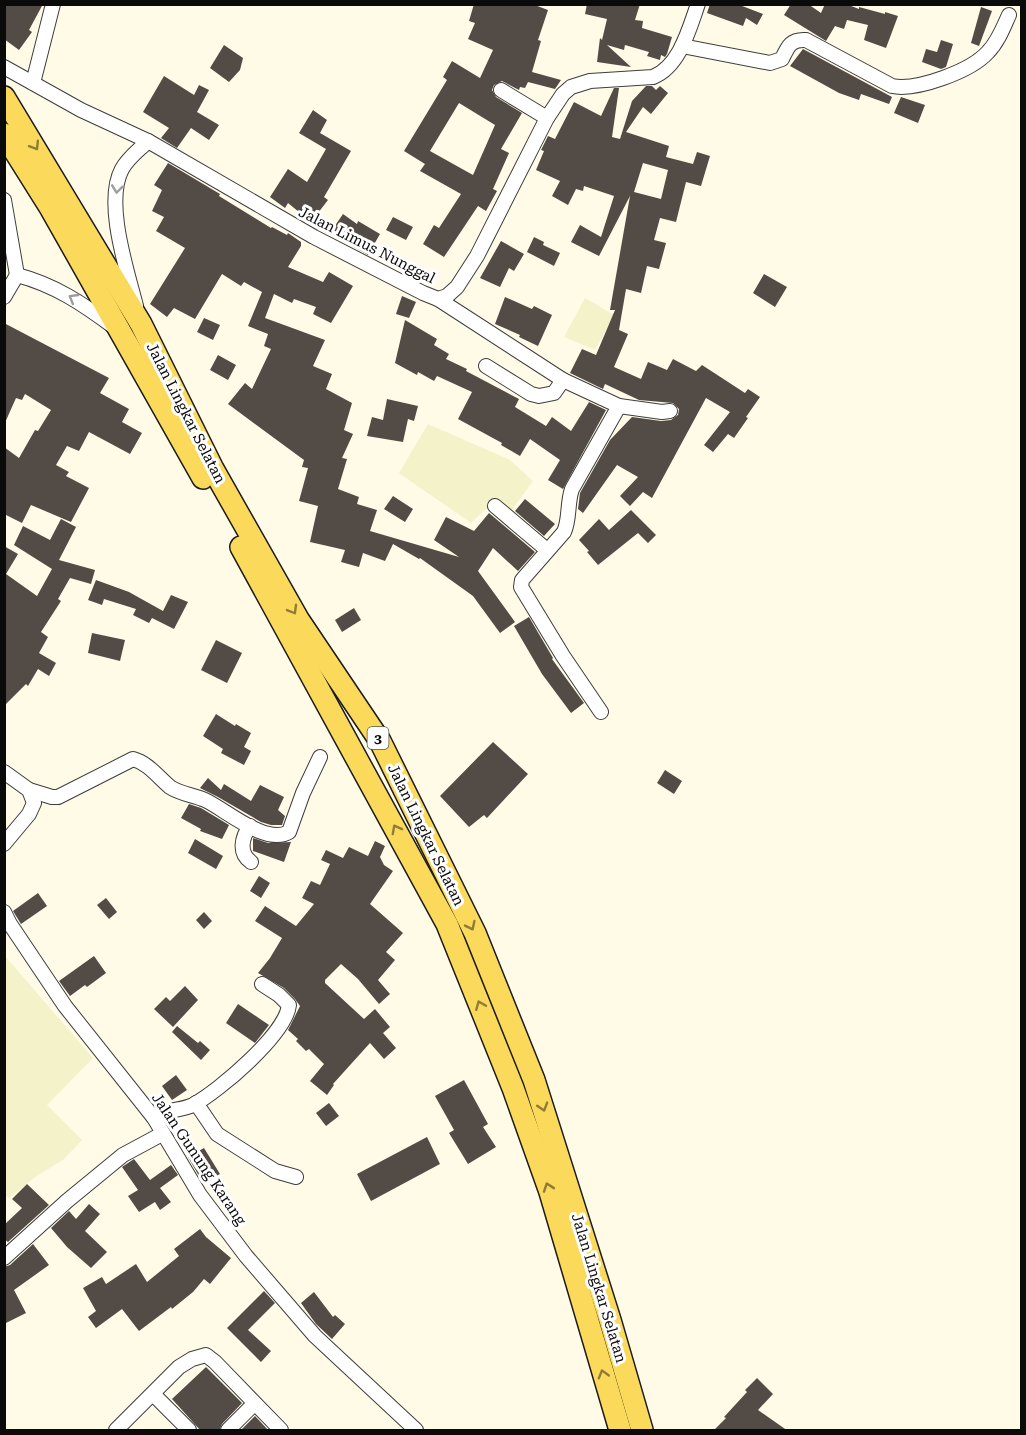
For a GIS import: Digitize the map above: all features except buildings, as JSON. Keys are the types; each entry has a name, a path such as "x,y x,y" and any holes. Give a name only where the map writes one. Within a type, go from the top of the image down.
{"main road":[{"name":"Jalan Lingkar Selatan","path":"4,97 141,324 213,469 298,619 380,741 475,933 534,1080 610,1320 642,1431"},
{"name":"Jalan Lingkar Selatan","path":"4,134 51,209 121,332 447,924 513,1088 550,1192 620,1431"},
{"path":"513,1088 534,1080"}],"street":[{"path":"33,83 53,4"},
{"name":"Jalan Limus Nunggal","path":"4,67 81,110 148,141 314,237 423,293 438,298 447,296 457,287 477,256 547,118 562,94 571,87 590,81 653,76 668,67 682,46 698,4"},
{"path":"682,46 770,63 782,59 790,43 797,39 806,40 892,86 901,88 936,81 980,60 999,37 1009,15"},
{"path":"501,90 547,118"},
{"path":"141,324 123,252 116,200 117,183 121,171 127,161 148,141"},
{"path":"4,200 12,276 4,297"},
{"path":"12,276 39,280 64,292 121,332"},
{"path":"438,298 563,380 619,406 670,411"},
{"path":"486,366 531,394 539,396 554,393 563,380"},
{"path":"601,712 563,656 521,587 522,580 564,532 567,525 568,500 572,489 619,406"},
{"path":"495,506 547,550"},
{"path":"4,772 29,790 58,796 133,759 145,764 171,787 207,801 250,826 275,835 289,832 303,793 320,757"},
{"path":"4,844 33,808 33,798 29,790"},
{"path":"250,826 246,831 242,848 245,856 251,862"},
{"name":"Jalan Gunung Karang","path":"4,912 65,1006 154,1118 200,1195 254,1264 315,1336 416,1431"},
{"path":"154,1118 163,1112 195,1103 237,1074 276,1031 289,1010 289,1005 286,1000 262,984"},
{"path":"195,1103 218,1134 275,1171 296,1177"},
{"path":"4,1258 67,1201 123,1155 162,1134"},
{"path":"116,1431 179,1367 192,1359 206,1355 281,1431"},
{"path":"153,1394 189,1431"},
{"path":"228,1431 254,1404"}],"shaded area":[{"path":"585,298 614,315 595,350 564,337"},
{"path":"428,424 510,460 533,481 511,511 494,501 471,523 399,473"},
{"path":"5,956 93,1058 47,1105 82,1140 64,1159 34,1178 9,1198 4,1194"}]}
